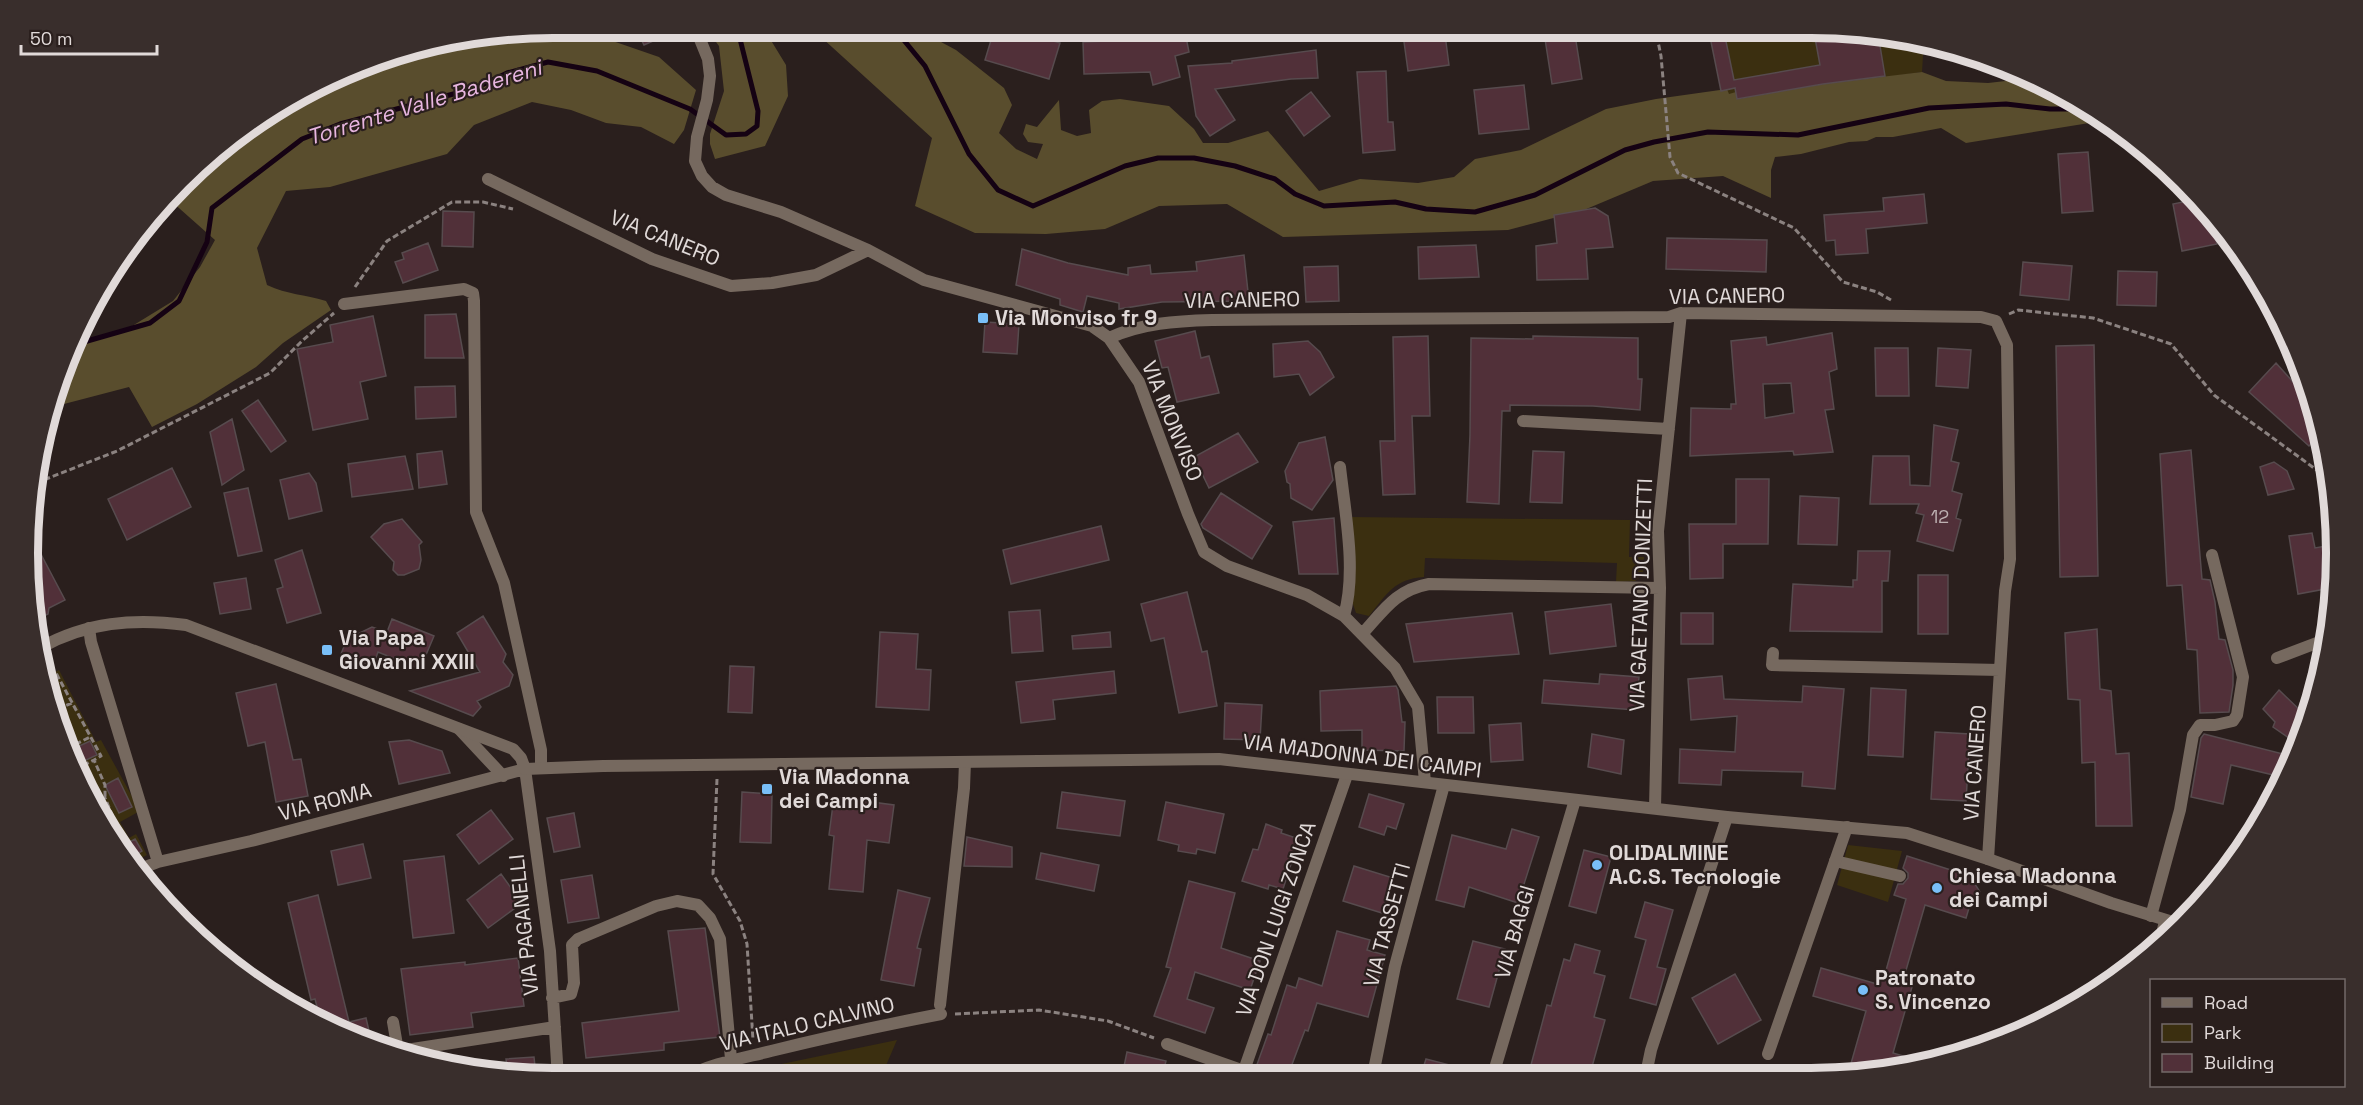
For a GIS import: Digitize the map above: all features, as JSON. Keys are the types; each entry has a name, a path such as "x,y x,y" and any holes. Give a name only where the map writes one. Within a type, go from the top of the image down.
{"street":[{"name":"VIA MONVISO","path":"699,38 708,59 710,76 707,100 697,137 695,160 702,176 712,187 726,195 781,212 868,250 924,280 1092,326 1109,338 1139,382 1204,552 1227,566 1307,595 1344,616 1363,633 1395,668 1418,707 1425,783"},
{"name":"VIA CANERO","path":"488,179 652,259 731,286 772,283 816,275 868,250"},
{"path":"344,304 464,289 472,293 474,301 476,512 504,583 541,750 541,768"},
{"name":"VIA CANERO","path":"1109,338 1125,331 1166,321 1669,317 1681,313 1981,317 1996,321 2007,345 2010,559 2005,591 1988,859"},
{"name":"VIA GAETANO DONIZETTI","path":"1655,808 1660,588 1658,531 1681,313"},
{"path":"1523,421 1669,429"},
{"path":"1340,466 1347,529 1350,596 1344,616"},
{"path":"2151,916 2180,810 2193,735 2200,725 2216,725 2233,721 2237,715 2243,677 2212,555"},
{"path":"1363,633 1398,594 1413,587 1429,584 1660,588"},
{"path":"46,645 64,636 106,624 152,620 186,625 513,749 525,769"},
{"path":"89,628 91,642 158,862"},
{"path":"2277,658 2318,643"},
{"path":"1773,653 1772,665 2000,670"},
{"path":"459,728 503,776"},
{"name":"VIA MADONNA DEI CAMPI","path":"525,769 1219,759 1727,817 1907,832 2170,922"},
{"path":"940,1009 965,762"},
{"name":"VIA ROMA","path":"145,867 525,769"},
{"name":"VIA PAGANELLI","path":"525,769 549,951 557,1068"},
{"name":"VIA DON LUIGI ZONCA","path":"1245,1068 1347,775"},
{"name":"VIA TASSETTI","path":"1374,1068 1395,966 1444,785"},
{"name":"VIA BAGGI","path":"1495,1068 1575,800"},
{"path":"1647,1068 1651,1050 1727,817"},
{"path":"1768,1054 1847,827"},
{"path":"1835,861 1900,876"},
{"path":"552,998 571,994 574,983 572,945 578,939 656,906 677,901 698,905 710,918 720,939 731,1059"},
{"name":"VIA ITALO CALVINO","path":"709,1068 731,1059 760,1054 940,1009"},
{"path":"393,1022 397,1043"},
{"path":"415,1049 555,1026"},
{"path":"1167,1044 1230,1068"}],"path":[{"path":"1656,38 1671,157 1678,173 1794,228 1843,282 1877,292 1893,302"},
{"path":"43,480 117,452 270,373 344,304 387,241 453,202 483,202 515,210"},
{"path":"2018,310 2093,318 2171,344 2214,395 2319,472"},
{"path":"52,675 56,673 101,756 84,765"},
{"path":"62,708 72,703"},
{"path":"75,745 90,737"},
{"path":"94,760 105,785 105,798 119,832"},
{"path":"717,765 713,874 740,921 747,944 754,1046 760,1054"},
{"path":"101,800 105,798"},
{"path":"940,1009 1039,1010 1108,1021 1167,1044"}],"green space":[{"path":"1710,38 1844,39 1923,50 1922,72 1737,99 1728,94 1727,89 1721,91"},
{"path":"1349,517 1630,520 1629,557 1644,557 1643,575 1635,581 1616,582 1617,563 1425,558 1424,577 1398,584 1369,616 1356,613 1353,604"},
{"path":"59,670 96,742 101,740 140,811 120,822 129,838 136,834 147,855 139,859 106,810 91,780 65,718 52,674"},
{"path":"1848,845 1902,851 1888,902 1837,885"},
{"path":"897,1040 885,1068 772,1068 772,1066"}],"shaded area":[{"path":"604,38 659,57 696,90 684,130 674,144 641,127 606,123 571,110 532,102 474,125 447,154 330,187 286,191 257,248 267,285 282,291 326,301 331,310 283,343 256,367 197,404 152,427 129,387 59,407 82,344 124,331 173,301 200,267 215,240 174,203 213,165 266,124 295,106 355,77 419,55 485,42 519,39"},
{"path":"713,38 770,38 786,65 788,96 765,146 715,159 710,144 710,134 724,91 719,46"},
{"path":"822,38 934,38 956,50 1004,88 1012,105 999,133 1016,149 1037,159 1043,144 1028,142 1023,134 1026,124 1037,127 1059,100 1061,130 1077,136 1091,133 1089,110 1102,101 1120,99 1169,106 1194,129 1203,143 1228,143 1268,131 1319,191 1360,179 1418,183 1454,177 1475,159 1521,150 1606,109 1727,89 1729,94 1736,92 1737,99 1823,84 1922,72 1946,81 1988,83 2014,80 2068,106 2094,122 1966,143 1941,128 1893,137 1876,137 1867,141 1849,142 1801,154 1775,157 1771,170 1771,198 1723,176 1653,181 1584,210 1508,230 1283,237 1227,204 1159,206 1105,229 1046,234 975,233 915,206 932,138"}],"building":[{"path":"640,38 660,38 644,45"},
{"path":"992,38 1043,38 1060,43 1049,79 985,60"},
{"path":"1186,38 1189,52 1175,56 1180,77 1153,85 1150,72 1084,74 1083,42"},
{"path":"1404,38 1445,38 1449,65 1408,71"},
{"path":"1575,38 1582,79 1552,84 1545,39"},
{"path":"1710,38 1725,38 1734,80 1820,65 1815,38 1879,42 1885,76 1737,99 1735,88 1721,91"},
{"path":"1316,50 1318,78 1291,79 1215,89 1235,120 1210,136 1196,116 1188,66 1232,63 1232,61"},
{"path":"1386,71 1388,122 1393,122 1395,150 1363,153 1357,72"},
{"path":"1524,85 1529,129 1479,134 1474,90"},
{"path":"1311,92 1330,116 1304,136 1286,111"},
{"path":"2088,152 2093,211 2062,213 2058,154"},
{"path":"1924,194 1927,223 1866,229 1868,253 1836,255 1835,240 1826,241 1824,215 1884,211 1883,198"},
{"path":"2187,201 2215,234 2217,244 2182,251 2173,204"},
{"path":"1595,208 1608,216 1613,247 1586,249 1588,279 1537,280 1536,246 1557,243 1554,215"},
{"path":"443,211 474,212 473,247 442,246"},
{"path":"1667,238 1767,240 1766,272 1666,269"},
{"path":"428,243 438,270 403,283 395,262 404,259 402,253"},
{"path":"1476,245 1479,277 1419,279 1418,247"},
{"path":"1022,249 1068,263 1128,275 1128,268 1150,265 1151,274 1197,271 1196,262 1244,255 1249,301 1162,302 1119,309 1119,303 1087,296 1083,312 1060,305 1060,299 1016,285"},
{"path":"2023,262 2072,266 2069,300 2020,295"},
{"path":"1338,266 1339,301 1306,302 1304,267"},
{"path":"2118,271 2157,272 2156,306 2117,305"},
{"path":"456,314 464,358 425,358 425,315"},
{"path":"373,316 386,376 360,382 368,419 313,430 297,349 333,342 330,325"},
{"path":"985,322 1019,324 1017,354 983,352"},
{"path":"1195,331 1201,358 1209,356 1219,393 1177,402 1168,367 1162,368 1155,341"},
{"path":"1832,333 1837,369 1829,372 1834,409 1825,410 1833,452 1794,455 1793,451 1690,456 1691,408 1731,409 1731,404 1736,404 1731,341 1766,337 1767,345","holes":["1791,383 1794,413 1765,418 1763,384"]},
{"path":"1428,336 1430,416 1412,416 1415,494 1383,495 1380,441 1395,441 1393,337"},
{"path":"1533,336 1638,338 1638,379 1642,379 1640,410 1593,406 1510,405 1510,411 1502,411 1499,504 1467,502 1471,338 1533,339"},
{"path":"1308,341 1320,352 1334,377 1310,395 1299,374 1274,377 1273,344"},
{"path":"2094,345 2098,576 2060,577 2056,346"},
{"path":"1875,348 1908,348 1909,396 1876,396"},
{"path":"1938,348 1971,350 1968,388 1936,386"},
{"path":"2276,363 2298,388 2313,441 2309,446 2249,392"},
{"path":"455,386 456,417 416,419 415,387"},
{"path":"258,400 286,441 271,452 242,411"},
{"path":"232,419 244,470 222,485 210,432"},
{"path":"1934,425 1958,430 1951,461 1959,463 1952,491 1962,494 1956,518 1961,520 1953,551 1917,541 1924,515 1916,513 1919,504 1870,504 1873,456 1909,456 1910,485 1930,486"},
{"path":"1238,433 1258,462 1209,488 1194,457"},
{"path":"1325,437 1333,480 1312,510 1291,498 1290,484 1287,482 1285,471 1299,443"},
{"path":"2191,450 2202,579 2210,580 2219,639 2225,640 2233,670 2229,712 2200,713 2197,650 2187,649 2182,585 2167,586 2160,454"},
{"path":"442,451 447,484 419,488 417,454"},
{"path":"1533,451 1564,452 1562,503 1530,502"},
{"path":"405,456 413,489 352,497 348,464"},
{"path":"2274,462 2287,471 2294,489 2268,495 2260,467"},
{"path":"172,468 191,507 127,540 108,499"},
{"path":"309,473 316,483 322,511 289,519 280,480"},
{"path":"1736,479 1769,479 1768,544 1723,544 1723,578 1690,579 1689,524 1736,524"},
{"path":"248,488 262,551 238,556 224,493"},
{"path":"1221,493 1272,526 1252,559 1203,528 1201,524"},
{"path":"1800,496 1839,498 1837,545 1798,544"},
{"path":"1334,518 1338,574 1299,574 1293,522"},
{"path":"402,519 422,542 419,545 421,560 419,569 398,575 393,570 394,562 371,537 384,524"},
{"path":"1101,526 1109,560 1011,584 1003,550"},
{"path":"2312,533 2315,548 2326,546 2324,589 2298,594 2289,536"},
{"path":"38,549 65,600 49,608 48,614 42,617"},
{"path":"302,550 321,613 287,623 277,589 283,587 275,560"},
{"path":"1858,551 1890,551 1888,581 1882,581 1882,632 1790,631 1793,584 1853,587 1853,580 1857,580"},
{"path":"1918,575 1948,575 1948,634 1918,634"},
{"path":"246,578 251,609 220,614 214,583"},
{"path":"1187,592 1202,652 1207,651 1217,706 1179,713 1164,638 1151,641 1141,604"},
{"path":"1611,604 1616,646 1550,654 1545,612"},
{"path":"1040,610 1043,651 1012,653 1009,612"},
{"path":"1512,613 1519,654 1414,662 1406,624"},
{"path":"1681,613 1713,613 1713,644 1681,644"},
{"path":"483,616 506,654 503,662 513,675 509,686 477,701 481,707 473,716 410,691 480,672 457,633"},
{"path":"392,619 434,636 420,669 378,652 373,666 341,654 347,639 372,627 387,632"},
{"path":"2097,629 2100,689 2111,691 2116,754 2129,753 2132,826 2096,826 2095,762 2082,763 2080,700 2068,699 2065,633"},
{"path":"880,632 918,634 916,669 931,670 929,710 876,707"},
{"path":"1110,632 1111,647 1073,649 1072,636"},
{"path":"730,666 754,667 752,713 728,712"},
{"path":"1114,671 1116,693 1053,700 1055,719 1021,723 1016,682"},
{"path":"1600,674 1639,677 1636,710 1542,703 1544,680 1599,684"},
{"path":"1722,676 1724,699 1802,702 1803,686 1844,689 1835,789 1802,786 1803,772 1722,770 1721,785 1679,783 1680,749 1735,752 1737,716 1691,720 1688,679"},
{"path":"276,684 293,760 301,759 308,796 276,802 265,742 248,746 236,693"},
{"path":"1396,686 1402,722 1405,722 1404,751 1362,750 1362,730 1321,731 1320,691"},
{"path":"1871,688 1906,690 1903,757 1868,755"},
{"path":"2279,690 2300,711 2290,739 2273,727 2275,722 2263,709"},
{"path":"1437,697 1473,697 1474,733 1438,733"},
{"path":"1225,703 1262,705 1260,740 1224,739"},
{"path":"1521,723 1523,760 1491,762 1489,725"},
{"path":"1935,732 1970,734 1966,801 1931,799"},
{"path":"1592,734 1624,740 1621,774 1588,767"},
{"path":"2204,734 2284,754 2274,775 2231,765 2223,804 2191,797 2201,738"},
{"path":"409,740 442,751 450,773 399,784 389,742"},
{"path":"90,741 97,755 84,761 77,747"},
{"path":"118,778 132,807 119,813 105,785"},
{"path":"742,792 772,794 771,843 740,842"},
{"path":"1062,792 1125,801 1120,836 1057,828"},
{"path":"1369,794 1404,804 1396,829 1387,826 1384,835 1359,827"},
{"path":"834,797 894,805 889,843 867,840 863,892 829,889 834,836 829,835"},
{"path":"1166,802 1224,814 1215,853 1197,849 1196,854 1178,851 1179,845 1158,840"},
{"path":"491,810 513,839 479,864 457,835"},
{"path":"574,813 580,847 554,852 547,818"},
{"path":"1266,824 1282,830 1281,833 1299,839 1283,889 1269,885 1268,889 1242,881 1253,849 1258,850"},
{"path":"1512,829 1539,837 1518,903 1469,887 1464,907 1436,900 1452,835 1506,849"},
{"path":"967,837 1012,847 1012,867 964,866"},
{"path":"135,839 142,851 136,855 127,843"},
{"path":"363,844 371,878 338,885 331,851"},
{"path":"1584,850 1611,857 1596,913 1569,906"},
{"path":"1041,853 1099,865 1094,891 1036,879"},
{"path":"444,856 454,933 413,938 404,861"},
{"name":"Patronato S. Vincenzo","path":"1907,856 1976,878 1975,884 1980,892 1976,904 1969,908 1966,918 1925,905 1904,977 1914,980 1893,1053 1910,1058 1850,1065 1866,1011 1813,996 1821,968 1877,984 1880,972 1885,974 1906,899 1894,895 1898,884 1903,884 1908,878 1908,873 1903,868"},
{"path":"1354,866 1393,878 1382,913 1343,901"},
{"path":"501,874 522,903 488,928 467,900"},
{"path":"592,875 599,918 568,923 561,880"},
{"path":"1189,881 1235,893 1221,948 1260,961 1250,990 1195,972 1187,999 1214,1008 1205,1033 1154,1016 1171,968 1166,967"},
{"path":"898,890 930,898 917,948 921,949 914,986 881,980"},
{"path":"318,895 349,1022 366,1018 370,1033 318,1011 315,999 311,1000 288,903"},
{"path":"1645,902 1673,910 1657,967 1666,969 1656,1005 1630,998 1646,940 1635,937"},
{"path":"705,928 720,1037 664,1043 664,1050 586,1058 582,1023 679,1011 668,931"},
{"path":"1337,931 1370,940 1367,950 1385,955 1368,1017 1317,1003 1308,1031 1305,1030 1291,1068 1256,1068 1268,1034 1271,1035 1287,985 1296,988 1299,978 1322,986"},
{"path":"1473,941 1505,949 1489,1007 1457,999"},
{"path":"1575,944 1600,951 1594,973 1605,976 1594,1017 1605,1020 1592,1068 1542,1068 1531,1065 1547,1005 1551,1006 1564,959 1570,961"},
{"path":"518,958 524,1006 471,1013 473,1027 410,1035 401,969 465,962 465,965"},
{"path":"1735,974 1761,1020 1718,1044 1692,998"},
{"path":"1127,1052 1166,1061 1164,1068 1124,1068"},
{"path":"534,1057 535,1067 507,1065 506,1059"},
{"path":"1426,1059 1461,1068 1423,1068"}],"waterway":[{"name":"Torrente Valle Badereni","path":"83,342 150,323 179,301 207,242 212,208 302,139 340,124 476,88 507,73 548,62 597,71 690,109 726,135 746,134 757,126 758,111 740,38"},
{"name":"Torrente Valle Badereni","path":"902,38 925,66 969,154 998,190 1033,206 1125,166 1158,158 1194,158 1235,166 1275,179 1295,194 1324,206 1395,202 1426,209 1475,212 1535,195 1625,150 1708,132 1798,135 1929,108 2006,104 2073,109"}],"place":[{"name":"Via Monviso fr 9","path":"983,318"},
{"name":"Via Papa Giovanni XXIII","path":"327,650"},
{"name":"Via Madonna dei Campi","path":"767,789"},
{"name":"OLIDALMINE A.C.S. Tecnologie","path":"1597,865"},
{"name":"Chiesa Madonna dei Campi","path":"1937,888"},
{"name":"Patronato S. Vincenzo","path":"1863,990"}]}
